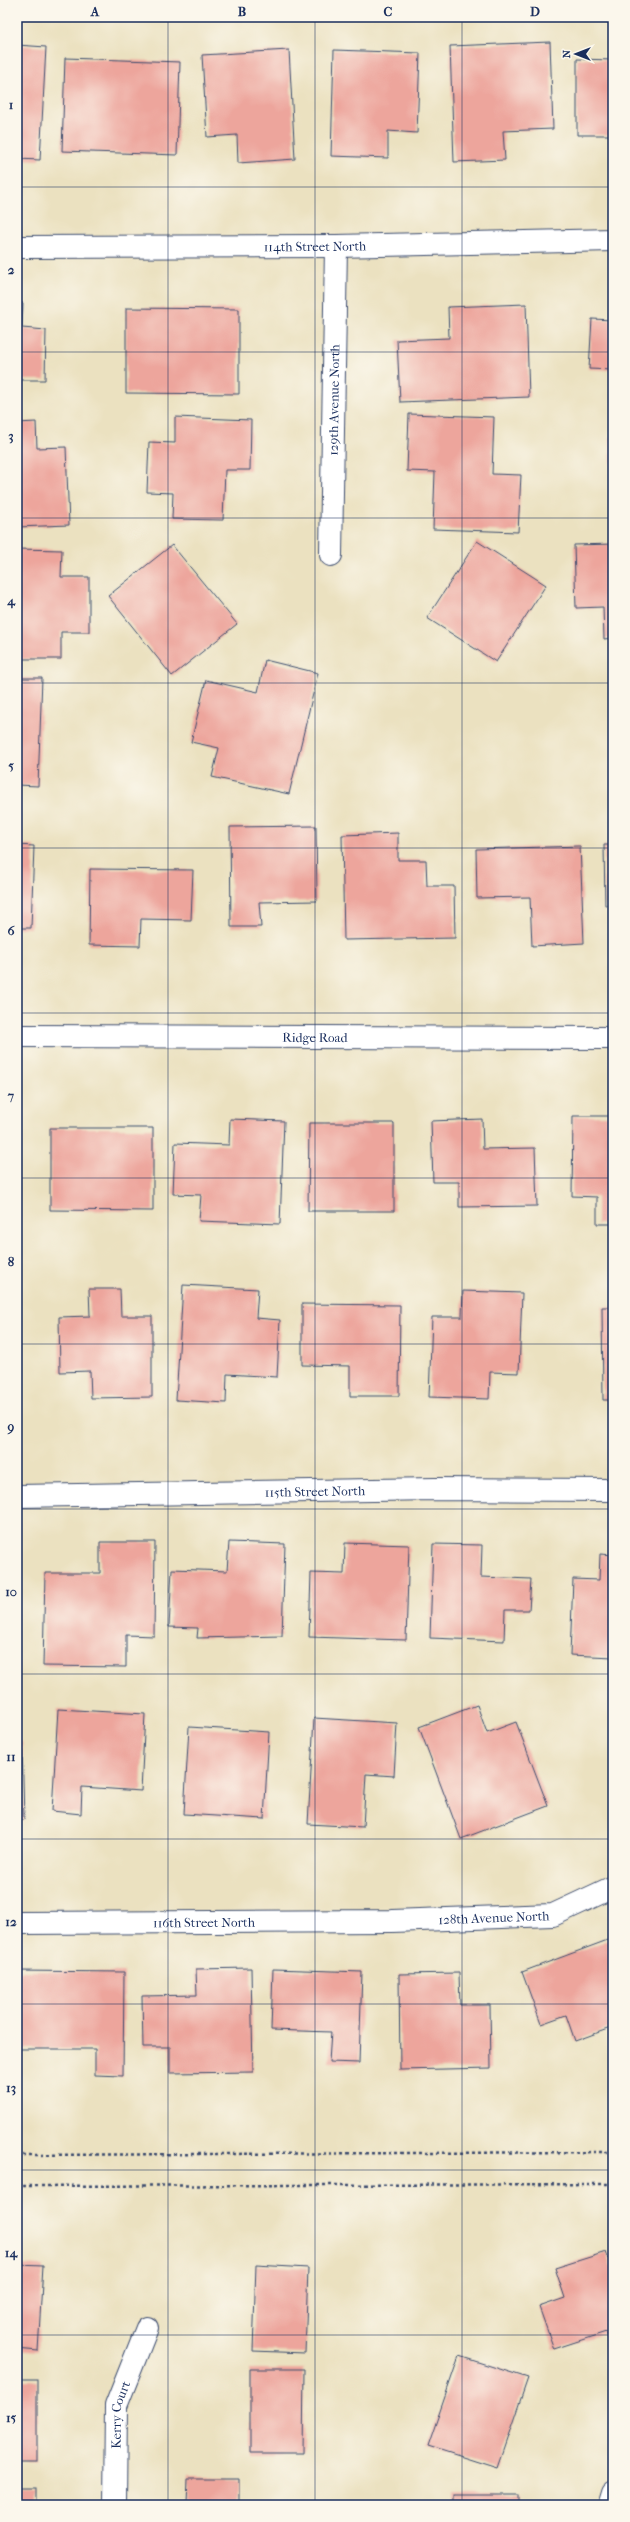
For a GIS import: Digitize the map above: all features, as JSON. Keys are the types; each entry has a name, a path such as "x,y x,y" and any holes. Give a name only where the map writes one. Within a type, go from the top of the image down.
{"street":[{"name":"114th Street North","path":"17,247 336,246 613,240"},
{"name":"129th Avenue North","path":"331,554 336,246"},
{"name":"Ridge Road","path":"17,1036 613,1038"},
{"name":"115th Street North","path":"17,1496 435,1489 613,1490"},
{"name":"128th Avenue North","path":"392,1922 553,1915 613,1887"},
{"name":"116th Street North","path":"17,1923 392,1922"},
{"name":"Kerry Court","path":"115,2505 116,2406 147,2328"},
{"path":"609,2505 613,2492"}],"path":[{"path":"17,2155 613,2152"},
{"path":"17,2186 613,2184"}],"building":[{"path":"550,42 553,129 503,131 505,160 454,162 450,46"},
{"path":"17,45 46,47 40,160 17,159"},
{"path":"289,50 295,159 238,163 237,135 207,137 202,55"},
{"path":"334,50 420,53 417,133 388,131 388,158 331,156"},
{"path":"65,58 180,62 177,155 62,151"},
{"path":"577,59 613,60 613,135 577,135"},
{"path":"17,303 23,303 22,328 46,330 45,380 20,380 19,405 17,405"},
{"path":"526,304 529,397 400,402 397,340 449,338 448,307"},
{"path":"126,308 239,309 239,394 126,393"},
{"path":"592,319 613,320 613,370 589,369"},
{"path":"409,414 494,417 492,474 521,475 518,532 433,529 435,472 407,471"},
{"path":"175,417 251,420 250,470 225,470 223,520 172,519 173,493 147,492 149,442 175,443"},
{"path":"36,422 37,448 66,447 69,525 17,527 17,423"},
{"path":"610,437 613,437 613,483 612,483"},
{"path":"477,541 546,585 496,662 427,618"},
{"path":"613,544 613,638 604,639 603,607 576,608 574,545"},
{"path":"172,545 237,624 172,676 108,596"},
{"path":"17,549 62,550 61,577 89,577 89,632 61,632 61,659 17,659"},
{"path":"265,660 318,673 289,794 212,777 219,748 191,742 206,680 258,692"},
{"path":"17,678 42,678 38,786 17,785"},
{"path":"316,826 317,901 259,902 261,927 231,927 230,827"},
{"path":"398,833 398,860 426,860 427,886 454,886 455,938 344,940 342,835"},
{"path":"17,845 34,846 31,928 17,928"},
{"path":"604,845 613,845 613,905 605,905"},
{"path":"580,846 584,943 532,946 530,897 477,898 476,849"},
{"path":"90,869 193,870 191,920 141,919 140,946 89,945"},
{"path":"573,1116 613,1116 613,1224 597,1224 597,1197 572,1196"},
{"path":"230,1119 284,1121 280,1224 199,1221 201,1195 173,1194 175,1143 229,1145"},
{"path":"482,1119 483,1149 535,1148 537,1206 459,1207 459,1182 433,1182 431,1121"},
{"path":"309,1123 394,1123 394,1211 308,1211"},
{"path":"50,1128 153,1128 153,1211 50,1210"},
{"path":"183,1285 258,1289 256,1318 280,1320 277,1377 227,1374 226,1403 176,1400"},
{"path":"89,1289 120,1289 121,1316 152,1316 152,1397 91,1398 90,1371 60,1372 59,1317 90,1316"},
{"path":"463,1291 522,1293 519,1373 490,1372 489,1399 429,1397 432,1317 462,1317"},
{"path":"302,1304 400,1305 399,1396 350,1396 350,1366 302,1365"},
{"path":"602,1307 613,1307 613,1400 603,1400"},
{"path":"100,1542 155,1542 154,1636 126,1635 126,1667 43,1666 45,1573 100,1573"},
{"path":"229,1542 285,1544 282,1636 197,1638 198,1628 169,1627 172,1569 227,1571"},
{"path":"345,1543 409,1545 406,1640 309,1637 311,1573 344,1574"},
{"path":"433,1544 482,1545 481,1577 531,1579 529,1610 505,1610 504,1641 430,1638"},
{"path":"600,1554 613,1555 613,1657 570,1655 573,1579 599,1580"},
{"path":"477,1705 487,1733 516,1722 548,1806 461,1839 419,1727"},
{"path":"58,1709 145,1714 141,1791 82,1787 81,1814 52,1811"},
{"path":"314,1718 397,1723 394,1776 366,1774 363,1827 308,1824"},
{"path":"189,1727 269,1732 264,1819 184,1814"},
{"path":"17,1742 22,1742 24,1820 17,1820"},
{"path":"613,1938 613,2027 575,2041 566,2015 541,2024 522,1972"},
{"path":"251,1968 253,2072 170,2073 170,2047 143,2047 142,1996 197,1995 196,1969"},
{"path":"273,1969 362,1972 359,2063 329,2062 331,2032 271,2030"},
{"path":"17,1971 124,1972 123,2076 95,2075 95,2049 17,2049"},
{"path":"459,1973 460,2005 490,2005 491,2068 400,2070 399,1974"},
{"path":"606,2252 613,2271 613,2347 611,2347 606,2332 554,2349 539,2307 565,2298 555,2268"},
{"path":"17,2265 43,2266 38,2351 17,2349"},
{"path":"256,2265 308,2268 305,2353 253,2351"},
{"path":"459,2356 528,2378 497,2468 428,2446"},
{"path":"250,2369 304,2369 303,2453 250,2453"},
{"path":"17,2380 37,2380 37,2462 17,2462"},
{"path":"188,2479 239,2479 239,2505 187,2505"},
{"path":"17,2488 35,2488 35,2505 17,2505"},
{"path":"454,2495 519,2495 519,2505 454,2505"}]}
